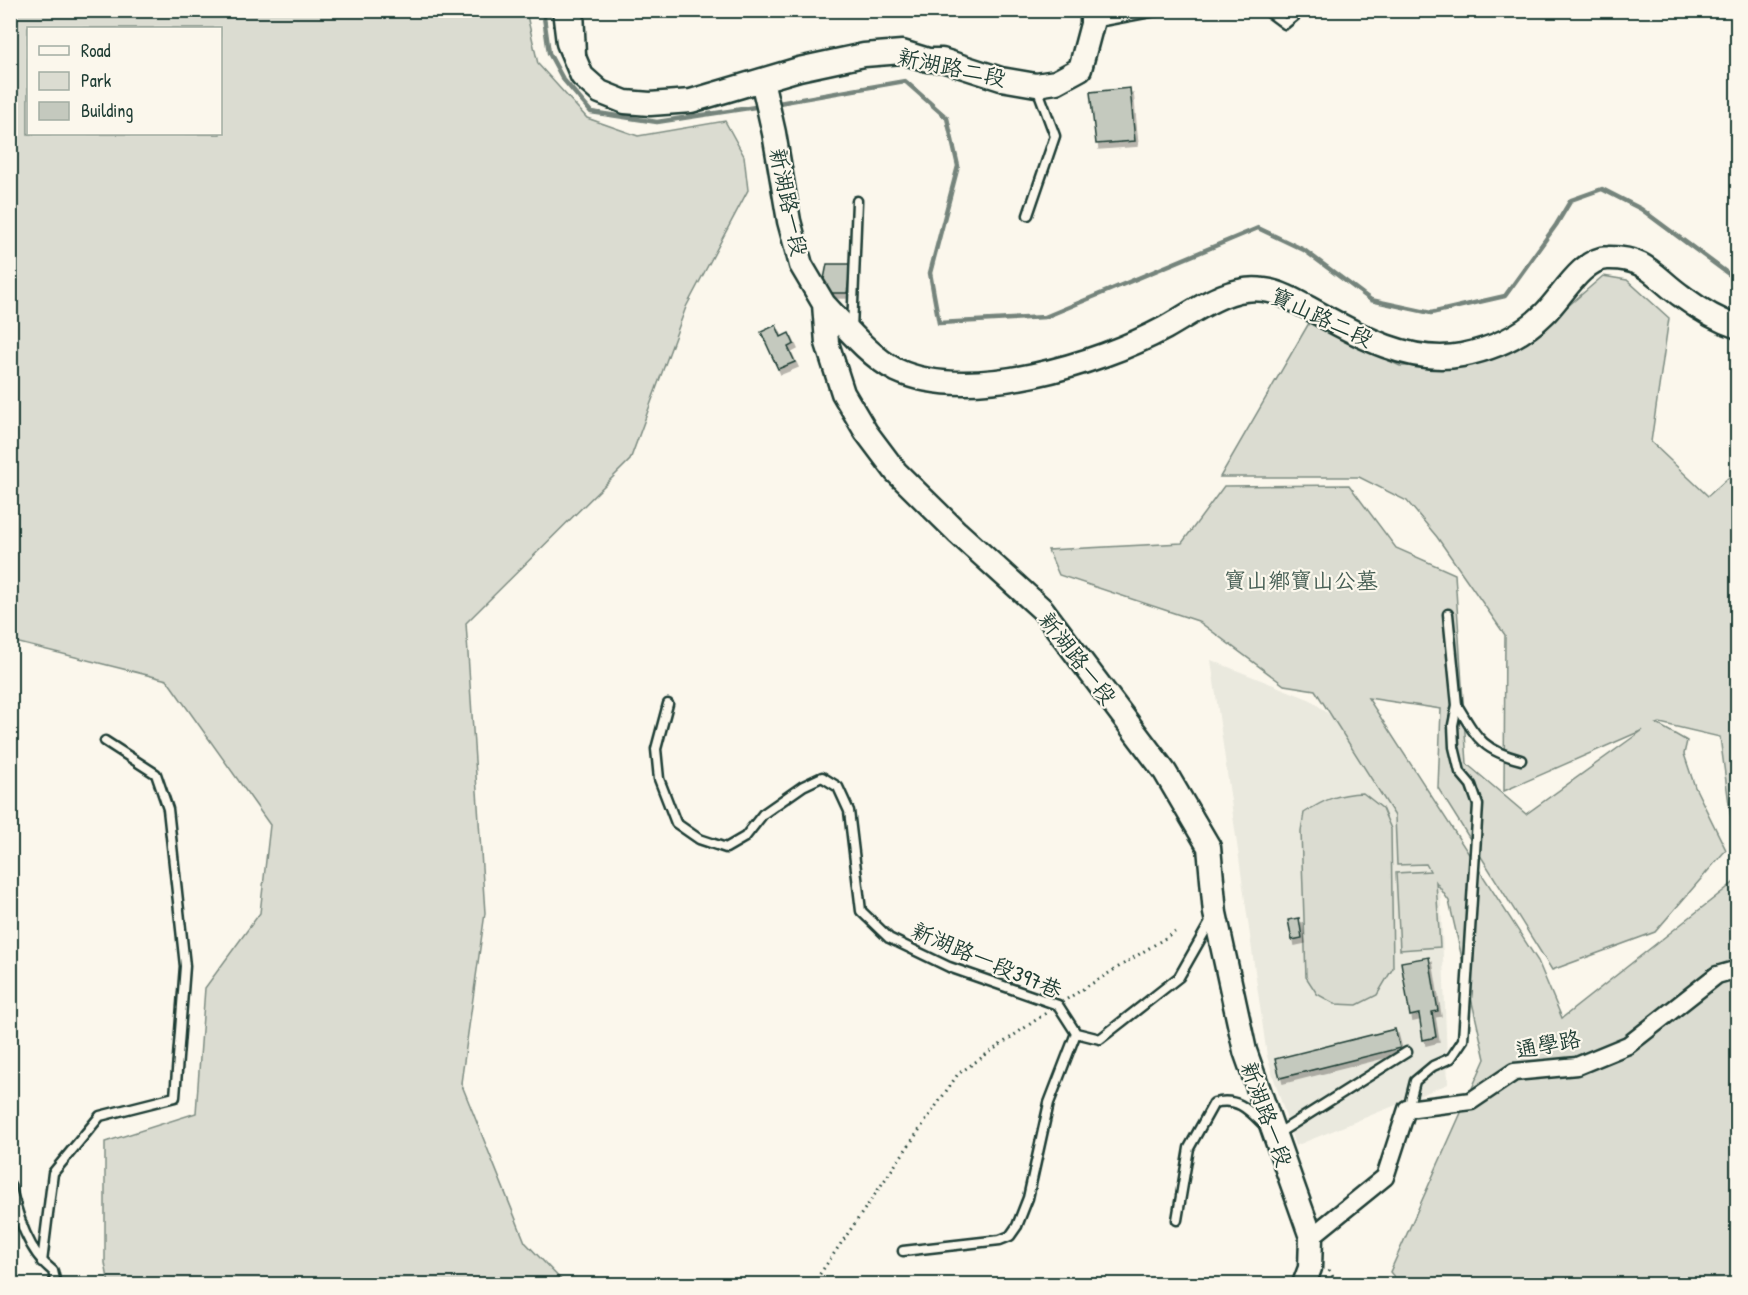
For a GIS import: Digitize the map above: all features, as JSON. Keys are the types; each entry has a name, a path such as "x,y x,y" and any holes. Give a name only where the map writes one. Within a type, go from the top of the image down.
{"street":[{"path":"564,10 568,43 582,76"},
{"name":"新湖路二段","path":"582,76 600,92 625,102 650,104 691,101 762,80 864,55 902,52 928,60 942,60 1001,79 1036,85 1056,82 1080,69 1092,17"},
{"name":"新湖路一段","path":"762,80 774,133 789,221 801,264 824,304 827,344 843,393 866,432 896,472 957,532 1043,610 1165,772 1209,847 1215,913 1245,1051 1311,1237 1310,1268 1305,1284"},
{"name":"寶山路二段","path":"824,304 852,334 895,369 915,377 952,384 994,381 1048,371 1098,357 1142,340 1226,294 1264,289 1279,294 1383,345 1439,358 1461,355 1493,346 1517,334 1544,315 1586,266 1605,257 1642,263 1683,298 1737,327"},
{"name":"通學路","path":"1407,1109 1471,1101 1514,1072 1577,1066 1628,1045 1717,975 1737,969"},
{"path":"1311,1237 1385,1177 1407,1109"}],"lane":[{"path":"579,10 582,76"},
{"path":"1092,17 1161,10"},
{"path":"1266,10 1285,24 1302,10"},
{"path":"1028,215 1055,136 1036,85"},
{"path":"852,334 857,201"},
{"path":"1407,1109 1415,1081 1433,1066 1451,1058 1463,1040 1478,805 1471,785 1460,772 1454,747 1453,724 1457,705 1448,614"},
{"name":"新湖路一段397巷","path":"668,704 656,749 659,779 676,823 699,839 726,848 745,837 763,814 803,786 822,777 838,787 849,811 861,911 889,938 949,967 1058,1005 1076,1033"},
{"path":"1457,705 1486,746 1500,755 1521,760"},
{"path":"42,1262 53,1173 99,1116 175,1097 185,966 168,810 156,774 105,741"},
{"path":"903,1251 1000,1240 1010,1236 1017,1226 1028,1198 1049,1103 1076,1033 1100,1039 1179,977 1215,913"},
{"path":"1177,1220 1189,1148 1214,1103 1227,1099 1247,1108 1275,1135 1407,1052"},
{"path":"10,1185 19,1219 42,1262 53,1271 56,1284"}],"path":[{"path":"813,1284 958,1074 1058,1005 1174,932"}],"shaded area":[{"path":"1211,660 1311,700 1437,805 1448,1084 1295,1146 1267,1056"}],"green space":[{"path":"11,10 526,11 538,64 587,118 638,136 725,121 744,156 748,190 686,307 630,460 466,623 485,913 461,1083 525,1242 565,1284 109,1284 105,1263 105,1142 196,1113 205,988 260,913 270,825 167,680 11,641"},
{"path":"927,10 930,16 742,15 736,11"},
{"name":"寶山鄉寶山公墓","path":"1603,276 1627,280 1669,318 1651,442 1708,496 1737,470 1737,863 1720,737 1657,724 1687,741 1684,754 1695,787 1726,850 1655,932 1552,970 1438,788 1441,709 1368,698 1538,961 1562,1018 1737,880 1737,1284 1400,1284 1390,1272 1485,1059 1449,901 1436,882 1440,947 1400,950 1396,873 1430,871 1426,864 1397,865 1395,816 1315,690 1284,685 1198,621 1059,575 1048,550 1182,543 1224,486 1349,485 1396,548 1455,574 1467,764 1526,814 1643,730 1504,791 1505,635 1437,537 1407,501 1359,477 1220,477 1309,323 1400,366 1467,366 1526,342"},
{"path":"1363,793 1382,808 1391,829 1393,968 1377,995 1357,1005 1335,1004 1317,994 1306,977 1301,831 1304,813 1312,808 1339,796"}],"building":[{"path":"1130,88 1135,141 1096,144 1090,92"},
{"path":"827,264 851,264 847,293 829,293 823,284"},
{"path":"776,325 781,337 789,333 794,344 788,347 795,362 778,369 761,332"},
{"path":"1299,918 1302,938 1292,940 1288,920"},
{"path":"1429,957 1438,1011 1432,1012 1436,1037 1423,1040 1419,1014 1410,1016 1401,962"},
{"path":"1395,1029 1400,1048 1280,1078 1275,1059"}],"waterway":[{"path":"543,10 549,53 563,79 591,112 657,122 762,106"},
{"path":"773,104 905,81 947,118 958,166 930,273 939,323 1045,317 1258,228 1304,250 1371,300 1431,313 1505,296 1556,225 1571,200 1602,189 1641,209 1738,281"}]}
